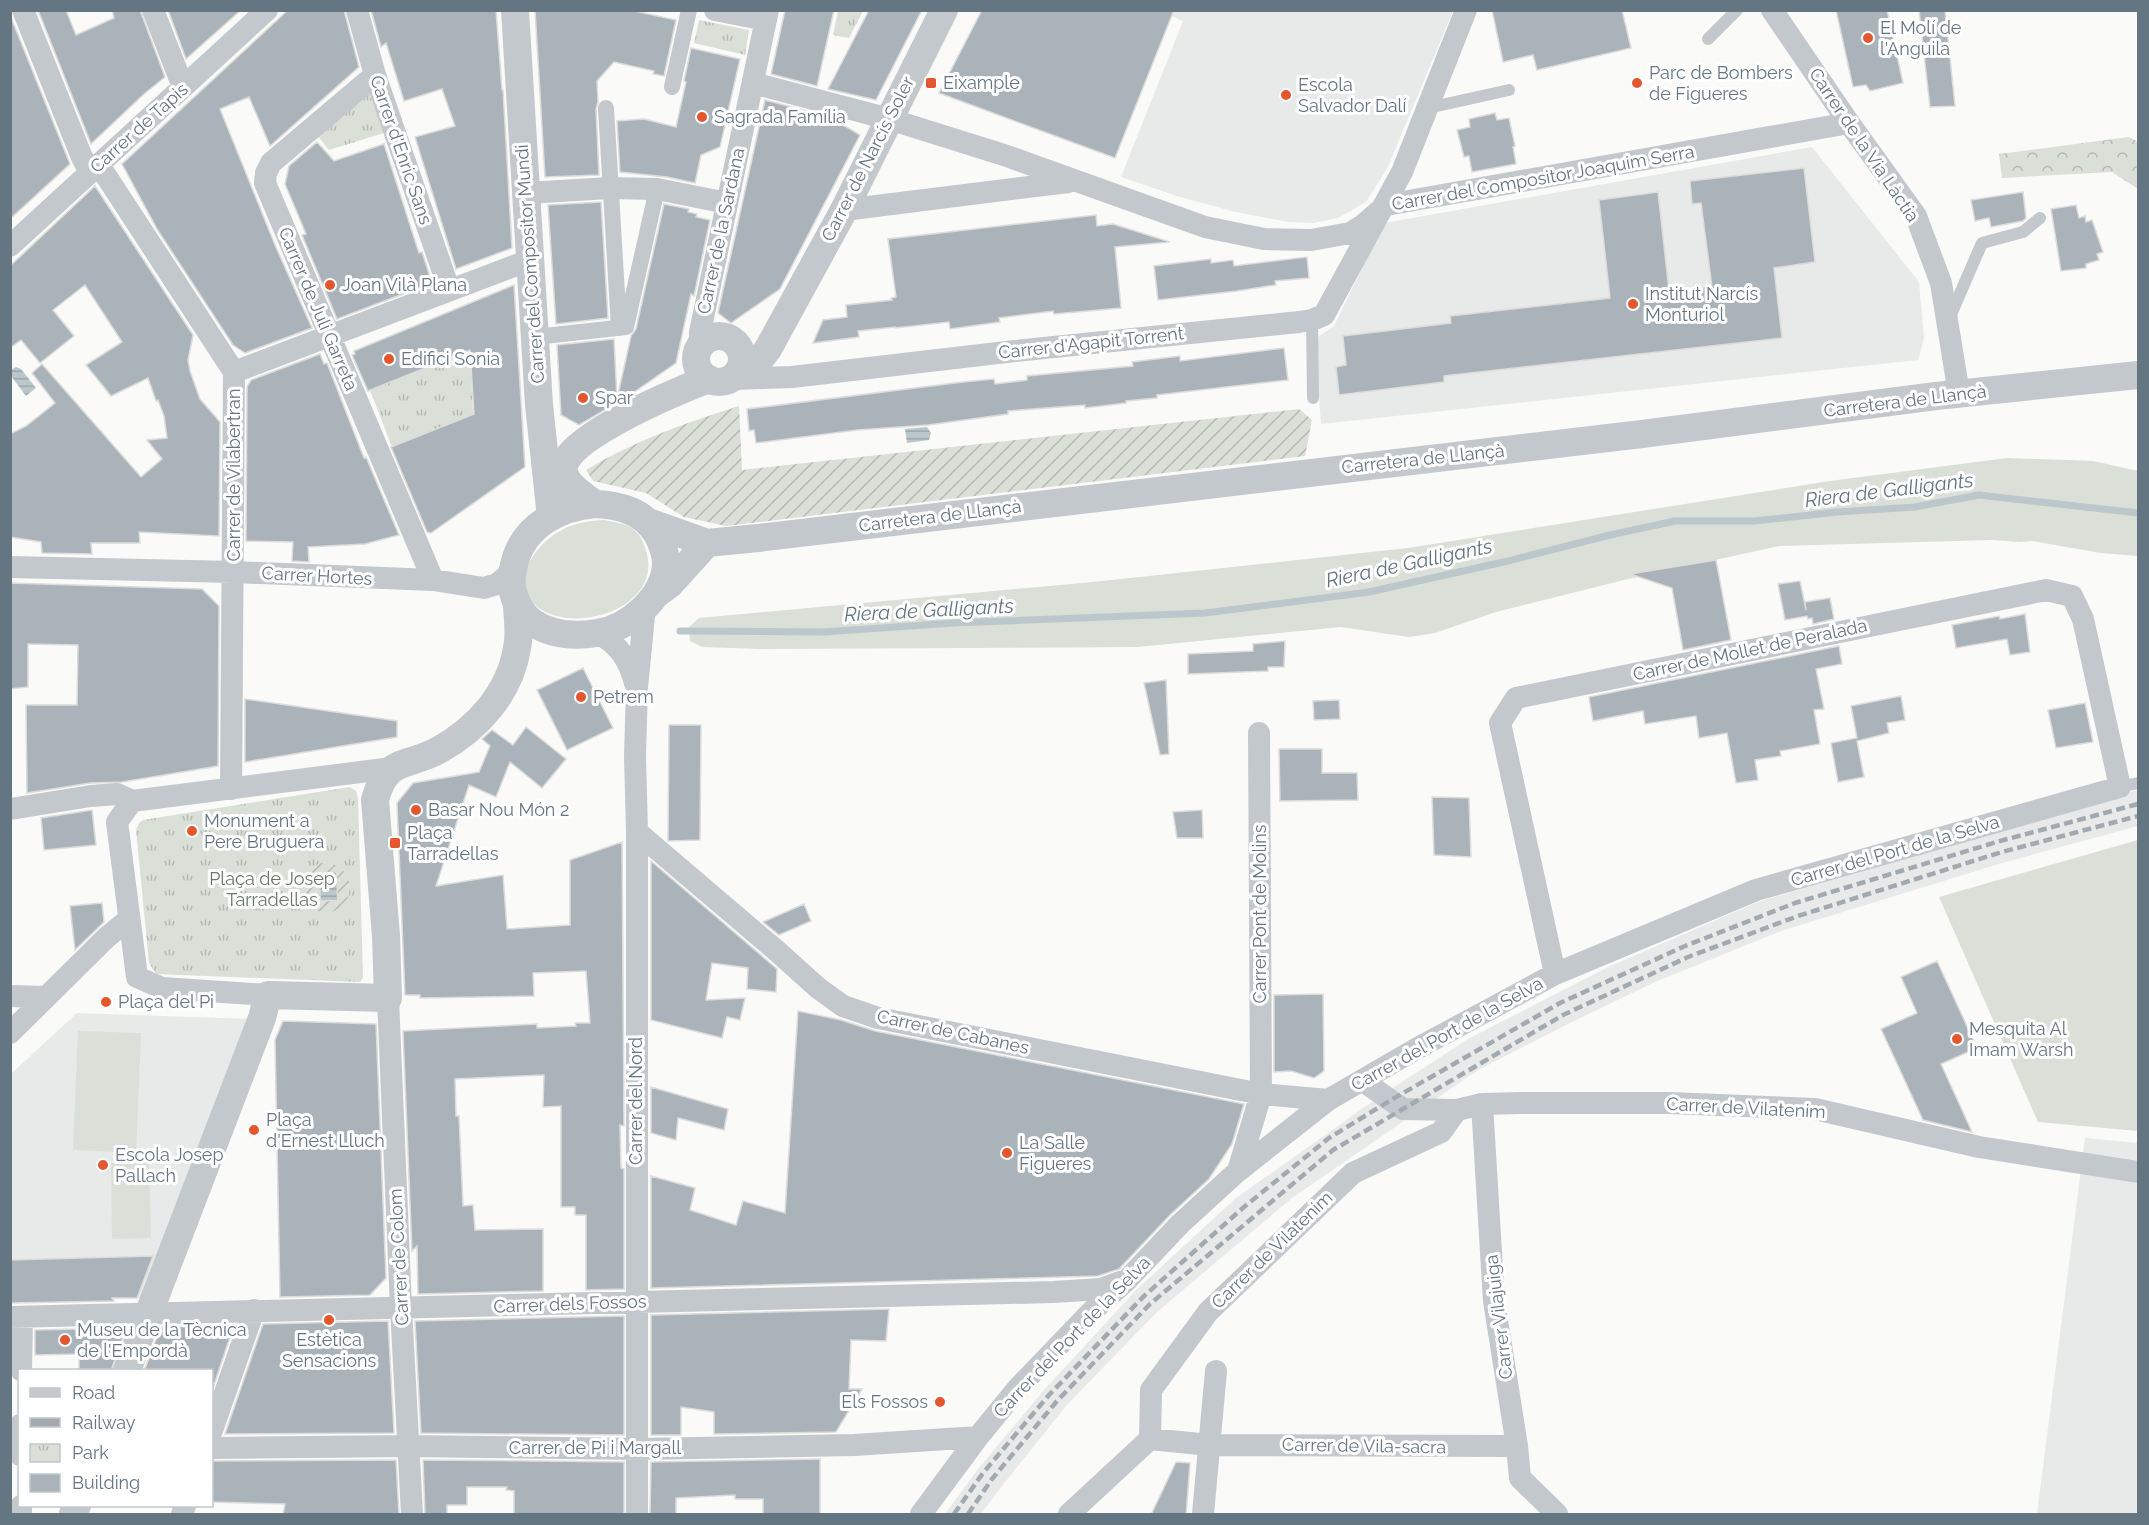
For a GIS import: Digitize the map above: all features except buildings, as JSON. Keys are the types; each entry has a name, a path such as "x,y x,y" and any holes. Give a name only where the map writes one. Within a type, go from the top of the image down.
{"street":[{"name":"Carrer de Vilabertran","path":"24,10 81,155 94,169 234,372 231,789"},
{"path":"153,10 183,87"},
{"name":"Carrer de Tapis","path":"10,246 267,10"},
{"name":"Carrer d'Enric Sans","path":"357,10 375,75 449,289"},
{"name":"Carrer del Compositor Mundi","path":"515,10 540,413 551,518"},
{"path":"672,87 689,10"},
{"path":"714,10 767,15"},
{"name":"Carrer de Narcís Soler","path":"594,504 573,488 565,474 564,466 569,457 626,415 678,390 726,376 758,362 768,349 844,210 944,10"},
{"path":"1312,320 1324,315 1386,205 1402,172 1466,10"},
{"name":"Carrer de la Via Làctia","path":"1772,10 1916,216 1941,283 1959,394"},
{"name":"Carrer de la Sardana","path":"700,346 700,332 767,15"},
{"name":"Carrer de Juli Garreta","path":"375,75 291,143 271,163 266,173 265,183 433,580"},
{"name":"Carrer del Compositor Joaquim Serra","path":"753,83 889,119 1004,155 1205,227 1264,239 1311,240 1333,237 1350,233 1386,205 1849,123"},
{"path":"606,108 619,328"},
{"path":"1402,172 1421,199"},
{"name":"Carrer del Compositor Joaquim Serra","path":"844,210 1075,181"},
{"path":"526,193 610,188 657,189 727,203"},
{"path":"535,337 626,327 657,189"},
{"path":"1333,237 1344,250 1348,271"},
{"path":"234,372 530,260"},
{"name":"Carrer de Narcís Soler","path":"734,341 782,315 790,307"},
{"name":"Carrer d'Agapit Torrent","path":"726,376 792,377 1312,320"},
{"path":"716,336 734,341 742,355 726,376 699,371 697,352 700,346 716,336"},
{"name":"Carretera de Llançà","path":"651,524 707,543 1642,434 1959,394 2139,375"},
{"path":"540,413 550,426 562,435 585,443"},
{"path":"650,601 666,565 663,546 651,524 642,516 614,506 581,505 562,511 551,518 525,537 511,573 511,587 518,607 527,619 540,627 561,634 598,633 622,624 650,601 669,585 707,543"},
{"name":"Carrer Hortes","path":"10,567 234,572 433,580 484,588 497,585 511,573"},
{"name":"Carrer de Mollet de Peralada","path":"1555,974 1500,723 1516,698 2046,590 2072,596 2083,619 2129,785"},
{"name":"Carrer del Nord","path":"637,1515 637,824 635,756 637,687 650,601"},
{"path":"10,809 117,794 132,801 392,768 437,751 480,720 503,689 513,669 518,646 518,607"},
{"name":"Carrer del Nord","path":"598,633 622,651 632,669 637,687"},
{"path":"513,669 543,644 561,634"},
{"name":"Carrer Pont de Molins","path":"1238,1171 1261,1094 1259,733"},
{"path":"132,801 117,822 137,977 162,988 268,995 388,998 386,936 375,800 378,788 392,768"},
{"path":"340,774 357,779 369,789 375,800"},
{"name":"Carrer del Port de la Selva","path":"921,1515 978,1437 1018,1388 1090,1313 1127,1280 1180,1224 1238,1171 1328,1100 1416,1049 1555,974 1756,890 2129,785"},
{"name":"Carrer de Cabanes","path":"637,824 818,988 843,1006 878,1018 1261,1094 1328,1100"},
{"path":"10,1033 129,919"},
{"path":"128,1369 147,1312 262,1018 268,995"},
{"path":"10,996 46,997"},
{"name":"Carrer de Colom","path":"388,998 412,1515"},
{"name":"Carrer de Vilatenim","path":"1363,1081 1403,1109 1457,1110 1482,1104 1670,1103 1815,1109 1978,1147 2139,1172"},
{"name":"Carrer Vilajuiga","path":"1482,1104 1494,1301 1520,1478 1557,1515"},
{"name":"Carrer de Vilatenim","path":"1150,1439 1150,1390 1208,1312 1353,1173 1441,1132 1457,1110"},
{"name":"Carrer dels Fossos","path":"16,1317 147,1312 1053,1292 1101,1289 1127,1280"},
{"path":"213,1427 254,1310"},
{"path":"16,1317 21,1369"},
{"path":"1203,1515 1216,1371"},
{"name":"Carrer de Pi i Margall","path":"213,1448 409,1446 638,1449 854,1445 978,1437"},
{"path":"1069,1515 1150,1439"},
{"name":"Carrer de Vila-sacra","path":"1150,1439 1210,1445 1517,1446"}],"lane":[{"path":"1708,39 1737,10"},
{"path":"1428,108 1509,90"},
{"path":"1948,323 1982,243 2024,232 2040,218"},
{"path":"1312,320 1313,398"}],"shaded area":[{"name":"Escola Salvador Dalí","path":"1161,11 1453,11 1387,169 1366,202 1338,218 1314,223 1288,222 1236,212 1180,197 1121,177 1183,21"},
{"name":"Institut Narcís Monturiol","path":"1812,147 1919,282 1924,338 1918,360 1321,424 1315,339 1334,326 1384,223"},
{"path":"16,367 21,369 36,388 26,396 11,376 11,370"},
{"path":"927,427 931,433 929,440 907,443 905,429"},
{"path":"2138,790 2138,826 2002,863 1781,931 1655,982 1478,1070 1292,1198 1157,1312 1066,1406 981,1514 945,1514 978,1469 1044,1390 1137,1289 1236,1198 1376,1099 1468,1039 1608,967 1758,902 1998,829"},
{"path":"336,873 337,900 321,900 320,874"},
{"name":"Escola Josep Pallach","path":"77,1013 251,1019 145,1298 11,1300 11,1074"},
{"path":"2085,1138 2138,1143 2138,1514 2037,1514"}],"green space":[{"path":"838,11 863,11 849,38 833,35"},
{"path":"699,20 749,30 745,55 694,43"},
{"path":"371,91 384,133 329,150 317,135"},
{"path":"2129,137 2138,142 2138,189 2112,172 2002,178 1999,154"},
{"path":"470,355 473,414 392,447 370,390 453,356"},
{"path":"739,406 742,470 1299,409 1312,420 1305,456 726,526 684,517 646,493 593,481 586,470 660,434"},
{"path":"2007,458 2093,461 2138,471 2138,556 2101,553 2032,541 1779,546 1628,579 1496,612 1435,633 1409,637 1341,627 1138,647 762,649 702,647 690,641 689,627 699,618 1093,582 1408,548 1830,481"},
{"path":"604,520 628,526 641,538 647,554 648,573 641,588 630,601 614,610 595,616 576,618 558,616 542,610 531,601 524,580 533,557 540,547 565,528"},
{"name":"Plaça de Josep Tarradellas","path":"350,787 356,791 358,799 363,978 360,982 156,974 149,963 136,830 139,823 143,820"},
{"path":"2138,840 2138,1131 2038,1122 1939,897"},
{"path":"329,862 341,868 350,887 344,904 336,910 326,912 315,910 308,905 300,886 307,871","holes":["318,872 337,872 338,901 320,902"]},
{"path":"78,1031 141,1033 136,1153 73,1150"},
{"path":"149,1162 151,1238 112,1239 111,1163"}],"waterway":[{"name":"Riera de Galligants","path":"680,631 823,632 954,623 1205,613 1369,592 1675,521 1754,521 1915,507 1979,495 2138,513"}],"railway":[{"path":"954,1514 983,1473 1049,1395 1143,1297 1244,1207 1329,1138 1391,1100 1560,1003 1685,946 1795,903 2000,841 2138,804"},
{"path":"968,1514 992,1479 1057,1401 1150,1304 1333,1150 1563,1015 1688,957 1798,916 2002,852 2138,816"}],"place":[{"name":"El Molí de l'Anguila","path":"1868,38"},
{"name":"Eixample","path":"931,83"},
{"name":"Parc de Bombers de Figueres","path":"1637,83"},
{"name":"Escola Salvador Dalí","path":"1286,95"},
{"name":"Sagrada Família","path":"702,117"},
{"name":"Joan Vilà Plana","path":"330,285"},
{"name":"Institut Narcís Monturiol","path":"1633,304"},
{"name":"Edifici Sonia","path":"389,359"},
{"name":"Spar","path":"583,398"},
{"name":"Petrem","path":"581,697"},
{"name":"Basar Nou Món 2","path":"416,810"},
{"name":"Monument a Pere Bruguera","path":"192,831"},
{"name":"Plaça Tarradellas","path":"395,843"},
{"name":"Plaça del Pi","path":"106,1002"},
{"name":"Mesquita Al Imam Warsh","path":"1957,1039"},
{"name":"Plaça d'Ernest Lluch","path":"254,1130"},
{"name":"La Salle Figueres","path":"1007,1153"},
{"name":"Escola Josep Pallach","path":"103,1165"},
{"name":"Estètica Sensacions","path":"329,1320"},
{"name":"Museu de la Tècnica de l'Empordà","path":"65,1340"},
{"name":"Els Fossos","path":"940,1402"}]}
